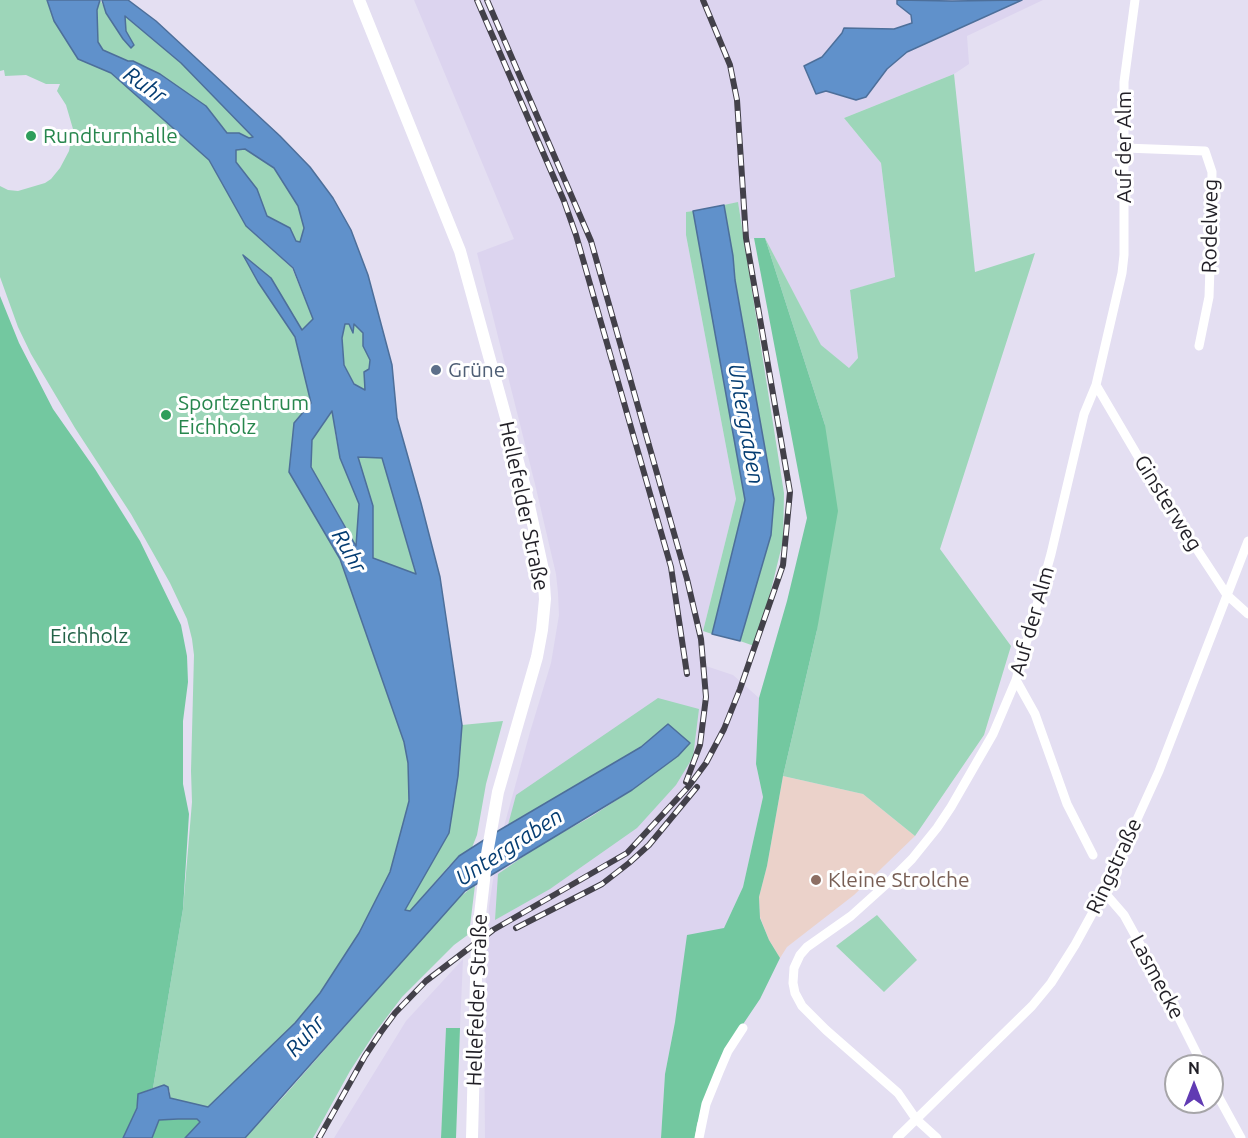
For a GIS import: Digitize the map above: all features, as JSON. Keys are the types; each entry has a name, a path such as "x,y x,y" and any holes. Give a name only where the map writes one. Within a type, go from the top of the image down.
{"street":[{"name":"Hellefelder Straße","path":"359,0 460,251 525,488 543,570 545,599 542,630 537,657 494,810 481,909 477,941 472,1138"},
{"name":"Auf der Alm","path":"937,1138 916,1119 898,1093 826,1030 802,1005 792,983 794,968 807,947 851,916 891,880 912,859 937,828 993,734 1016,680 1051,554 1084,414 1096,385 1122,273 1124,255 1124,82 1135,0"},
{"name":"Rodelweg","path":"1125,148 1205,151 1212,172 1209,297 1198,346"},
{"name":"Ginsterweg","path":"1096,385 1156,487 1227,596 1248,614"},
{"name":"Ringstraße","path":"897,1138 1032,1006 1062,966 1104,892 1159,771 1248,541"},
{"path":"1016,680 1035,714 1067,804 1094,855"},
{"name":"Lasmecke","path":"1104,892 1124,915 1197,1054"},
{"path":"699,1138 706,1104 729,1051 743,1028"},
{"path":"1224,1108 1240,1138"}],"shaded area":[{"path":"414,0 1043,0 967,36 969,64 954,74 844,118 881,163 895,278 850,290 858,358 849,368 821,346 765,238 744,239 738,203 686,212 686,235 736,499 703,631 700,664 733,675 759,698 756,764 763,797 743,887 675,1022 665,1074 661,1138 485,1138 484,1017 489,906 498,848 551,663 559,615 558,593 556,574 535,484 477,253 514,239"},
{"name":"Kleine Strolche","path":"783,776 863,794 915,836 854,895 787,947 780,958 769,940 760,917 759,897 767,866"},
{"path":"463,959 460,1028 446,1028 441,1138 334,1138 406,1021"}],"green space":[{"path":"0,0 47,0 54,21 78,59 111,73 209,160 246,226 292,268 313,319 302,331 271,278 244,256 258,282 295,337 311,403 294,423 289,472 340,559 404,742 408,763 409,801 395,856 390,872 359,933 320,993 295,1023 208,1107 170,1098 170,1091 164,1085 153,1088 183,909 192,802 194,655 192,639 187,619 170,583 131,514 75,428 31,354 18,327 0,277 0,186 18,191 51,179 69,151 73,129 66,105 57,91 60,84 46,84 26,75 5,76 4,70 0,71"},
{"path":"100,0 123,39 134,45 126,31 125,16 181,63 254,137 227,133 206,106 128,61 103,50 98,43 97,10"},
{"path":"954,74 975,272 1035,253 940,549 1011,646 984,735 915,836 863,794 783,776 817,630 825,425 765,238 821,345 849,368 858,358 850,290 895,277 881,163 844,118"},
{"path":"245,149 274,168 298,206 304,228 300,242 296,241 290,228 267,216 259,196 236,162 235,150"},
{"path":"738,202 784,493 783,541 757,647 740,641 771,535 774,499 724,205"},
{"path":"693,211 745,500 712,634 703,631 736,499 686,235 686,212"},
{"path":"754,238 765,238 825,425 838,511 817,630 783,776 767,866 759,897 760,918 780,958 760,999 727,1048 697,1124 695,1138 661,1138 665,1074 687,935 724,928 743,887 763,797 756,764 759,698 787,601 807,518"},
{"name":"Eichholz","path":"0,296 19,343 53,409 95,469 140,541 181,625 187,656 188,682 183,721 183,784 189,814 183,909 153,1088 139,1094 137,1108 123,1138 0,1138"},
{"path":"354,323 363,333 363,346 370,360 369,369 364,372 366,390 355,385 344,365 342,338 345,324 349,324 353,332"},
{"path":"333,411 340,458 359,504 357,547 311,467 311,440"},
{"path":"357,457 382,457 416,575 373,559 373,506"},
{"path":"658,698 699,709 693,757 676,785 637,828 550,889 495,920 498,874 543,843 589,818 632,790 678,756 668,724 641,747 508,825 516,795"},
{"path":"503,721 486,784 477,835 471,850 459,856 449,866 410,911 405,910 449,833 458,776 462,725"},
{"path":"475,885 469,934 454,945 402,997 350,1071 313,1138 245,1138 456,900"},
{"path":"877,915 917,960 884,992 836,946"},
{"path":"446,1028 460,1028 456,1138 441,1138"},
{"path":"197,1119 200,1123 185,1138 152,1138 159,1120"}],"water":[{"path":"47,0 100,0 97,10 98,42 103,50 160,74 206,106 227,133 239,133 249,138 253,137 181,63 125,16 126,31 134,45 131,48 106,13 102,0 128,0 156,21 280,136 310,167 333,198 351,230 368,275 392,365 397,418 440,577 462,725 458,776 449,833 405,910 410,911 459,856 641,747 668,724 690,743 678,756 632,790 465,891 245,1138 185,1138 200,1122 197,1119 178,1119 159,1120 152,1138 123,1138 137,1108 138,1094 164,1085 168,1087 170,1098 208,1107 295,1023 320,993 359,933 390,872 409,801 408,763 404,742 340,559 289,472 294,423 311,403 295,337 243,255 271,278 302,330 313,319 293,268 246,226 209,160 111,73 78,59 54,21","holes":["245,149 274,168 298,206 304,228 300,242 296,241 290,228 267,216 257,189 236,162 236,150","345,324 349,324 353,333 354,324 363,333 363,346 370,360 369,369 364,372 365,390 354,384 344,365 342,338","332,411 340,458 359,504 356,546 311,467 312,440","358,457 382,458 416,574 373,558 373,506"]},
{"path":"897,0 1022,0 907,52 887,69 866,97 856,100 826,91 816,94 804,66 822,57 844,28 894,29 912,23 911,15 897,4"},
{"name":"Untergraben","path":"724,205 774,499 771,535 740,641 712,634 745,500 693,211"}],"railway":[{"path":"477,0 564,201 576,235 671,567 687,674"},
{"path":"487,0 591,241 687,579 701,639 706,697 700,745 686,782"},
{"path":"319,1138 381,1032 395,1013 426,981 493,930 627,853 689,786 706,763 724,729 783,565 790,492 746,238 737,100 730,65 703,0"},
{"path":"516,928 602,884 629,863 649,845 697,787"}],"place":[{"name":"Rundturnhalle","path":"31,136"},
{"name":"Grüne","path":"436,370"},
{"name":"Sportzentrum Eichholz","path":"166,415"},
{"name":"Kleine Strolche","path":"816,880"}],"water label":[{"name":"Ruhr","path":"145,85"},
{"name":"Ruhr","path":"349,551"},
{"name":"Ruhr","path":"305,1036"}]}
